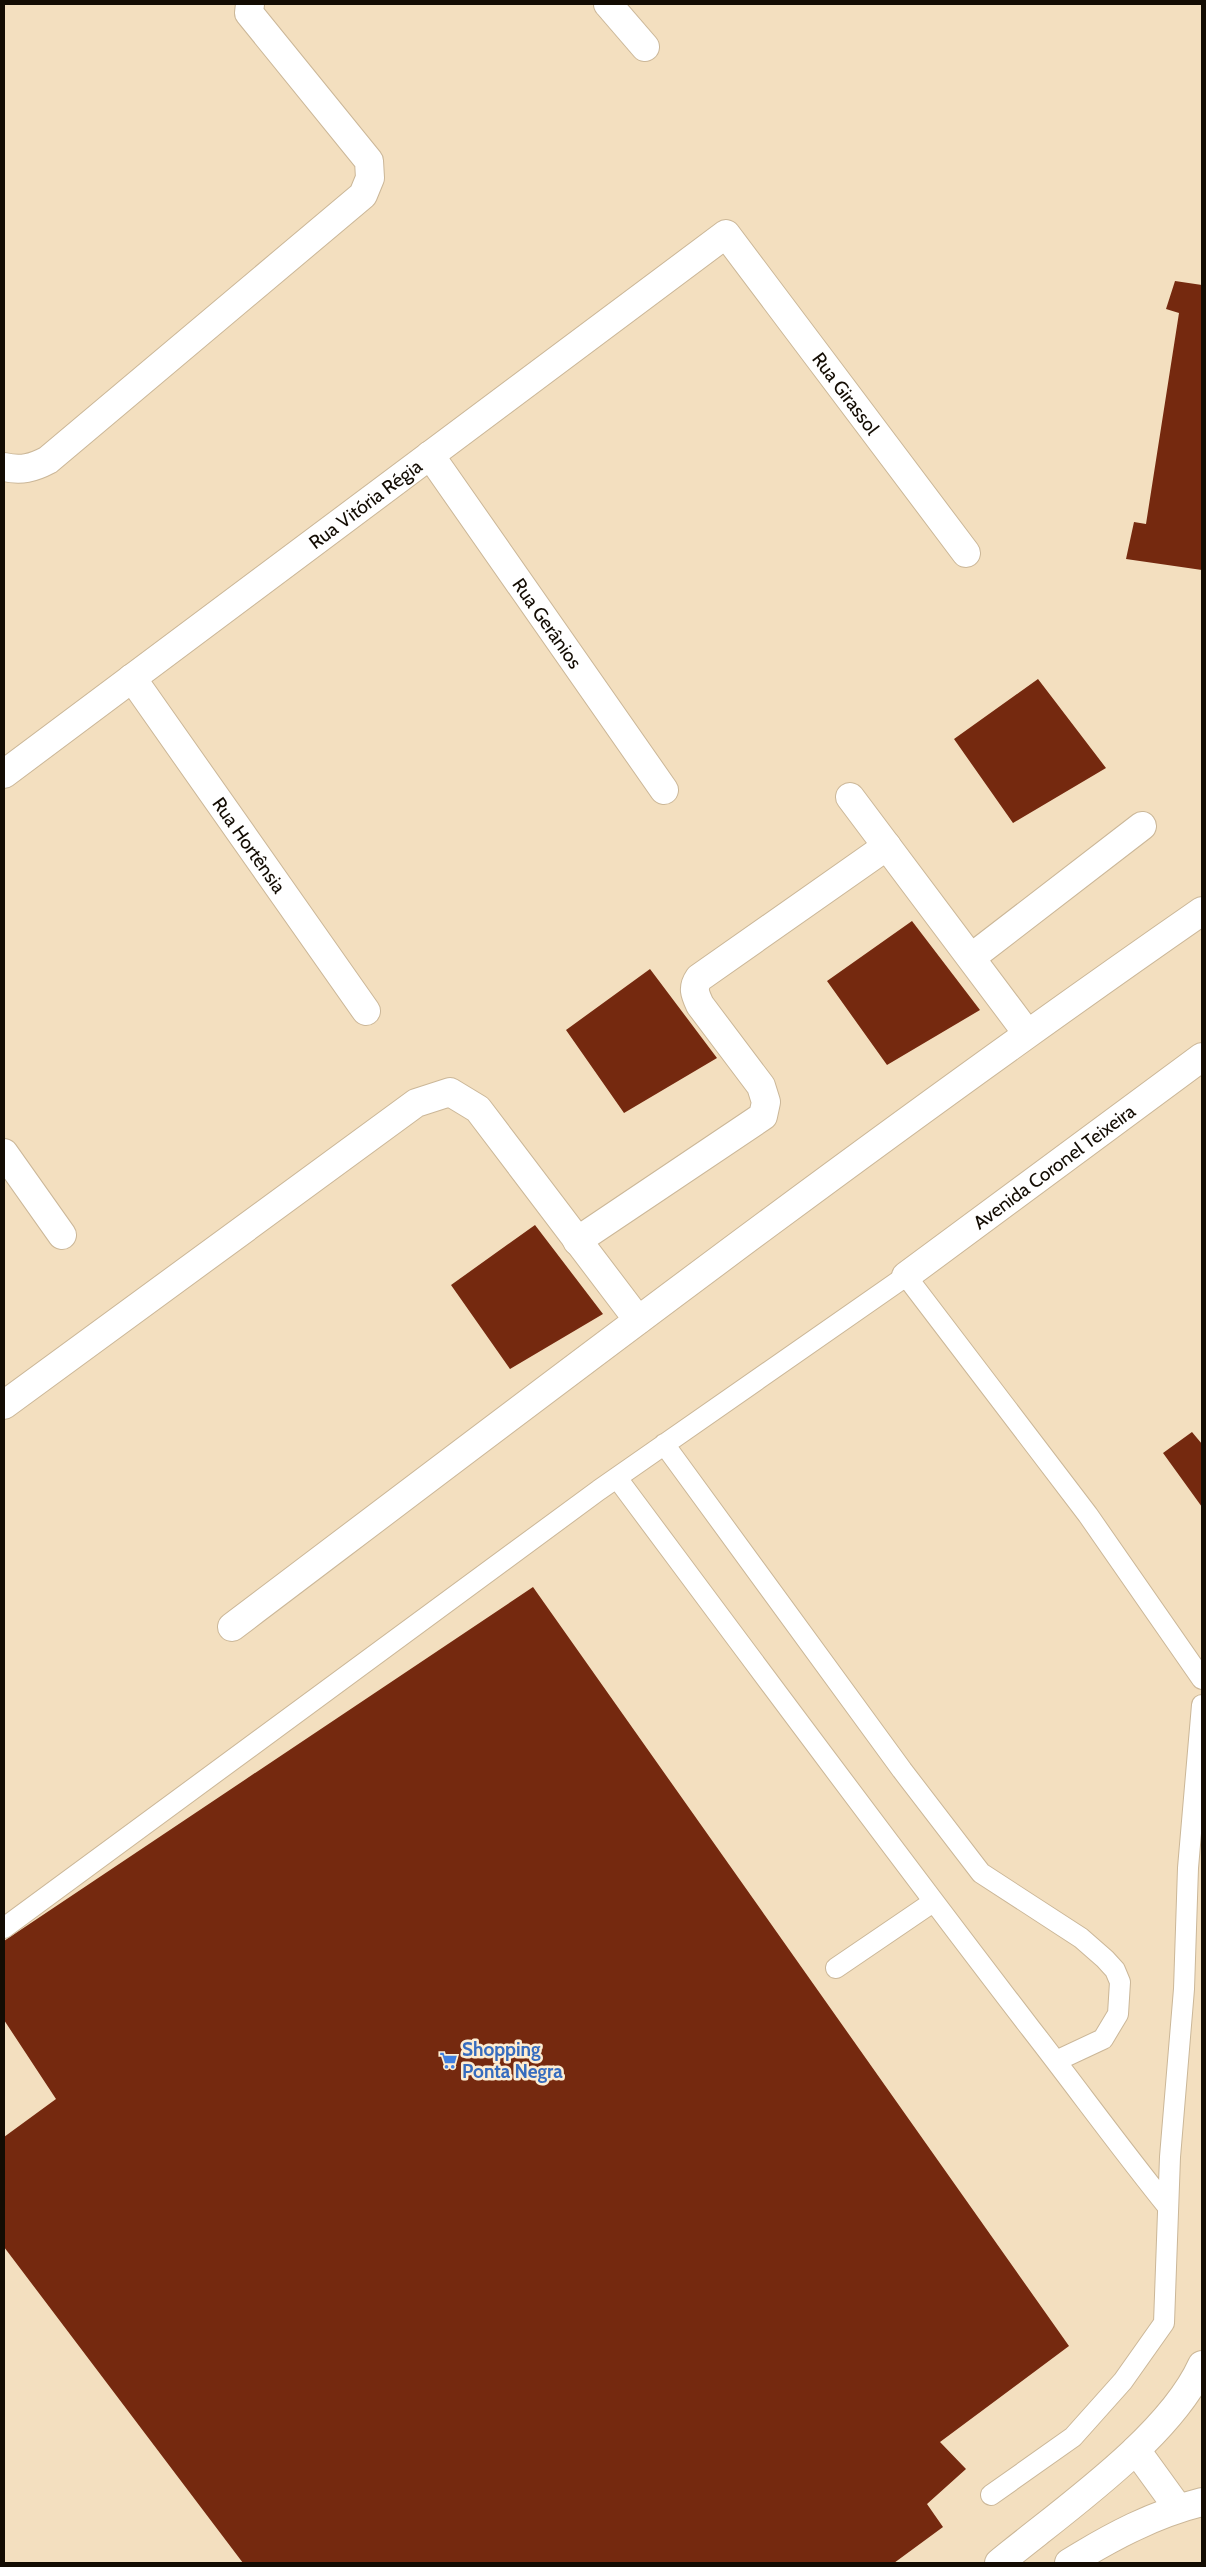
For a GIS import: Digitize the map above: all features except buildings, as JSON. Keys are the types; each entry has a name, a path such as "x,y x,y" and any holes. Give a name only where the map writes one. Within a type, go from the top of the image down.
{"street":[{"path":"4,467 15,470 27,468 53,456 363,195 370,178 369,161 249,14 250,4"},
{"path":"608,4 644,47"},
{"name":"Rua Vitória Régia","path":"4,774 726,234"},
{"name":"Rua Girassol","path":"726,234 966,553"},
{"name":"Rua Gerânios","path":"430,455 664,790"},
{"name":"Rua Hortênsia","path":"132,678 366,1011"},
{"path":"850,797 972,957 1026,1033"},
{"path":"972,957 1142,826"},
{"path":"577,1241 762,1116 766,1102 761,1086 700,1004 694,993 694,984 699,978 887,846"},
{"path":"232,1627 638,1320 1026,1033 1202,911"},
{"name":"Avenida Coronel Teixeira","path":"906,1276 1202,1057"},
{"path":"4,1406 416,1103 450,1092 478,1108 638,1320"},
{"path":"4,1153 62,1235"},
{"path":"998,2563 1136,2450 1199,2380"},
{"path":"1069,2563 1101,2543 1190,2505 1136,2450"}],"lane":[{"path":"4,1928 664,1444 906,1276 1088,1515 1202,1679"},
{"path":"664,1444 902,1770 981,1873 1082,1938 1106,1959 1114,1970 1120,1982 1118,2014 1103,2039 1056,2061"},
{"path":"617,1478 933,1902 1056,2061 1113,2139 1168,2207"},
{"path":"991,2495 1073,2438 1123,2381 1164,2324 1170,2157 1195,1866 1202,1705"},
{"path":"836,1968 933,1902"}],"place":[{"name":"Shopping Ponta Negra","path":"448,2060"}]}
